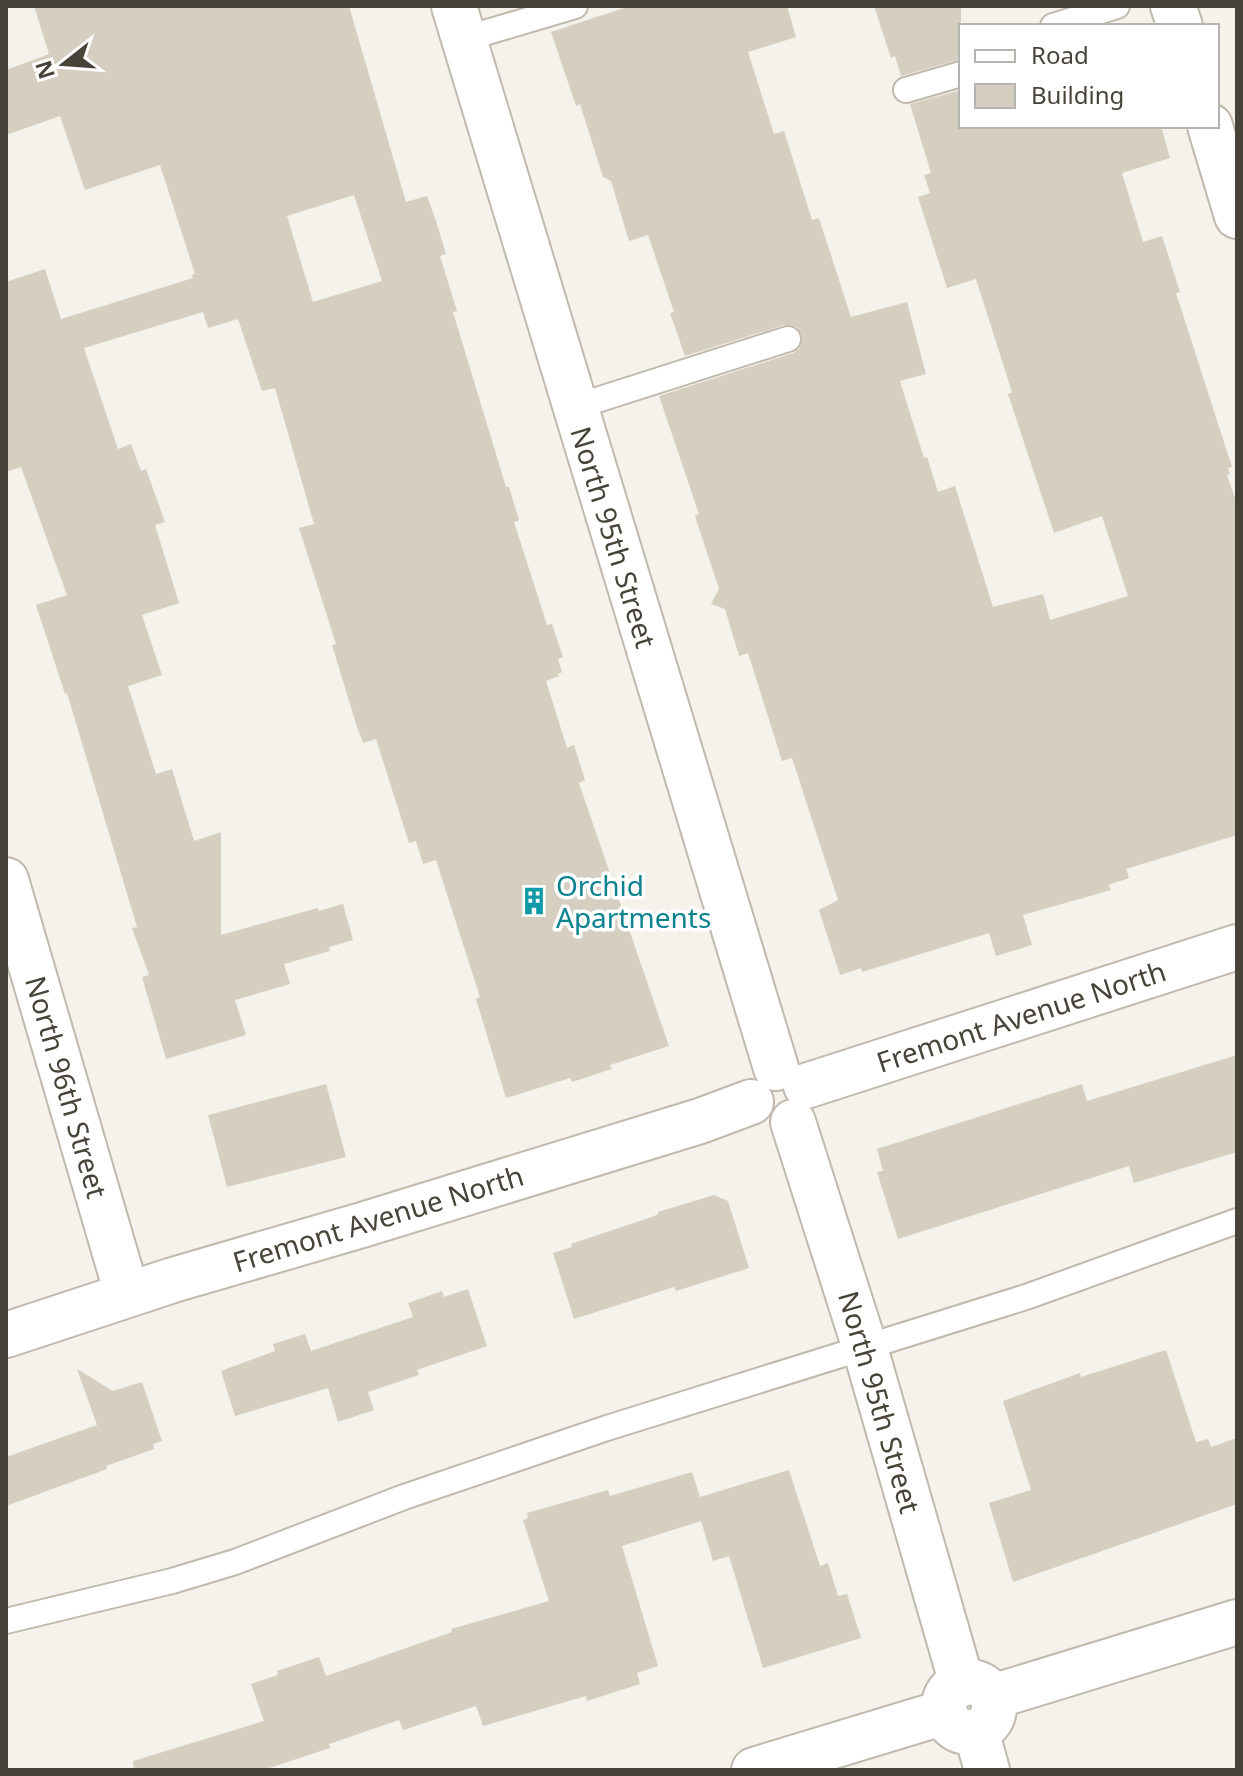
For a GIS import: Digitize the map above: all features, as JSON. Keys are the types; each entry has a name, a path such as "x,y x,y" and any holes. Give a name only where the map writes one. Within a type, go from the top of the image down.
{"street":[{"name":"North 95th Street","path":"459,22 782,1094 865,1348 972,1719"},
{"path":"1222,142 1237,216"},
{"name":"North 96th Street","path":"6,880 127,1294"},
{"name":"Fremont Avenue North","path":"6,1335 127,1294 700,1121 1237,947"},
{"path":"754,1770 972,1719 1237,1622"}],"lane":[{"path":"459,22 575,6"},
{"path":"1059,24 1117,6"},
{"path":"906,90 959,75"},
{"path":"575,407 788,339"},
{"path":"6,1621 172,1581 235,1562 404,1497 579,1437 1026,1297 1237,1221"}],"building":[{"path":"34,6 349,6 406,202 427,196 437,224 446,254 440,256 457,311 453,312 506,487 509,487 519,520 514,522 547,625 552,624 563,657 558,659 562,672 546,681 567,748 574,745 585,780 579,783 669,1046 610,1065 612,1069 572,1082 570,1078 506,1098 476,999 480,997 436,860 423,864 416,841 409,843 376,739 363,743 357,727 332,645 336,644 299,528 314,524 275,388 262,391 238,319 208,328 203,312 84,348 118,449 131,444 141,471 146,469 165,522 155,525 179,603 142,615 162,675 128,686 156,774 172,769 194,841 221,832 221,935 343,904 353,940 329,947 330,951 284,964 290,984 235,1000 246,1035 166,1059 142,977 149,975 132,928 137,927 67,693 36,605 67,595 21,467 6,472 6,282 45,269 61,319 193,278 195,274 160,165 85,190 60,116 6,135 6,70 49,54","holes":["354,195 382,281 313,302 287,216"]},
{"path":"630,6 787,6 796,37 748,52 774,134 784,131 812,220 819,218 851,317 907,302 926,374 900,381 938,492 955,486 993,607 1043,594 1050,620 1128,596 1102,516 1054,533 1008,394 1012,392 976,279 947,288 918,197 930,193 924,175 931,173 910,104 959,91 959,128 1162,128 1170,158 1122,173 1143,242 1162,236 1180,292 1176,293 1232,467 1228,468 1230,474 1227,475 1237,504 1237,835 1126,869 1129,878 1108,885 1111,890 1023,915 1032,945 996,956 989,933 862,972 861,968 840,975 819,910 838,900 792,758 782,761 748,653 739,656 725,609 711,604 719,589 695,516 699,514 659,396 793,353 800,348 802,335 797,327 784,325 685,356 648,235 629,241 611,181 603,177 580,104 576,106 551,32"},
{"path":"874,6 961,6 959,60 901,76 895,56 891,58"},
{"path":"1237,1055 1237,1152 1134,1183 1129,1166 898,1239 877,1172 883,1171 877,1149 1082,1084 1087,1101"},
{"path":"326,1084 346,1157 227,1187 208,1115"},
{"path":"714,1195 728,1201 749,1268 676,1291 674,1287 574,1319 553,1253 652,1217 658,1212"},
{"path":"468,1289 487,1346 417,1370 419,1375 368,1392 374,1410 338,1422 328,1388 235,1416 221,1371 275,1351 273,1344 305,1334 311,1351 413,1317 408,1303 442,1291 444,1297"},
{"path":"1166,1350 1196,1442 1208,1439 1211,1447 1237,1438 1237,1504 1013,1582 989,1503 1031,1490 1003,1401 1080,1373 1081,1377"},
{"path":"77,1369 113,1391 142,1382 162,1441 153,1444 154,1449 106,1466 107,1469 6,1506 6,1457 97,1425"},
{"path":"789,1470 820,1566 828,1563 838,1596 847,1594 861,1638 763,1668 729,1556 713,1561 701,1521 622,1546 658,1666 637,1673 640,1684 587,1701 586,1696 483,1726 476,1706 403,1730 399,1720 329,1744 330,1748 263,1770 134,1770 133,1761 264,1721 251,1684 278,1675 277,1671 319,1657 326,1676 452,1632 451,1629 549,1601 523,1520 528,1518 527,1513 608,1490 610,1496 692,1472 700,1497"}],"place":[{"name":"Orchid Apartments","path":"534,901"}]}
